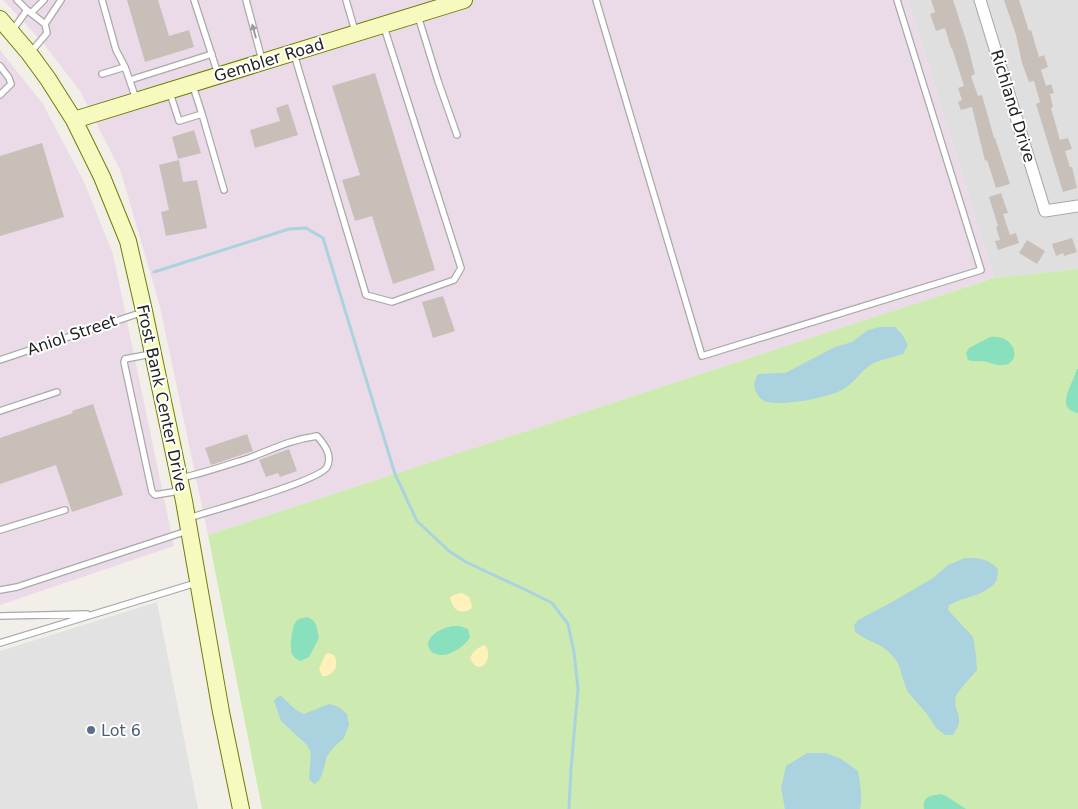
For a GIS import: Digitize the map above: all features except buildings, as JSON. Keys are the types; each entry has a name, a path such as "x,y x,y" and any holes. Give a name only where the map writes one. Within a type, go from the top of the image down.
{"main road":[{"name":"Gembler Road","path":"74,120 384,25 417,14 437,4 459,1"},
{"name":"Frost Bank Center Drive","path":"4,25 48,78 74,120 102,177 128,241 188,525 221,712 241,809"}],"street":[{"name":"Richland Drive","path":"980,0 1045,211 1078,206"}],"lane":[{"path":"17,0 46,24"},
{"path":"4,25 44,0"},
{"path":"29,53 47,33 46,24 61,0"},
{"path":"102,0 116,50 125,67 137,101"},
{"path":"194,0 219,76"},
{"path":"246,0 262,62"},
{"path":"346,0 355,34"},
{"path":"596,0 702,356 981,270 896,0"},
{"path":"417,14 457,135"},
{"path":"293,53 366,294 392,302 454,280 461,268 384,25"},
{"path":"130,80 212,54"},
{"path":"0,66 11,84 0,95"},
{"path":"102,74 125,67"},
{"path":"192,84 224,190"},
{"path":"169,91 179,121 202,114"},
{"name":"Aniol Street","path":"0,360 144,311"},
{"path":"0,590 17,587 188,525 245,501 322,473 328,466 329,454 325,445 316,436 301,438 214,469 155,494 152,492 124,362 125,359 153,353"},
{"path":"0,411 57,392"},
{"path":"0,530 65,510"},
{"path":"0,643 198,582"},
{"path":"0,616 94,614"}],"shaded area":[{"path":"3,0 908,0 994,278 208,535 160,307 121,172 80,91 44,44"},
{"path":"908,0 1078,0 1078,269 994,278"},
{"path":"0,50 43,104 85,184 113,254 174,546 0,605"},
{"name":"Lot 6","path":"157,602 198,809 0,809 0,651"}],"green space":[{"path":"1078,269 1078,809 262,809 208,535 994,278"},
{"path":"990,337 999,337 1011,344 1014,349 1013,360 1000,365 968,360 966,353 969,348"},
{"path":"1077,369 1078,413 1072,411 1066,402 1067,393"},
{"path":"307,617 315,623 319,638 309,657 301,661 292,653 292,633 297,620"},
{"path":"452,626 468,629 470,638 458,649 447,654 438,655 431,651 428,645 430,638"},
{"path":"940,794 966,809 924,809 924,802 927,798"}],"sand":[{"path":"462,593 469,597 472,606 471,609 463,612 453,606 450,598 453,595"},
{"path":"485,645 488,650 487,660 485,664 478,667 470,658 476,650"},
{"path":"328,653 334,655 336,668 329,675 322,676 319,669 325,655"}],"water":[{"path":"880,327 895,327 902,334 908,345 903,354 874,363 838,392 795,402 774,403 760,398 756,392 754,384 758,374 785,373 835,347 852,342 868,330"},
{"path":"965,558 979,559 990,563 998,569 997,580 983,592 949,605 948,609 950,612 973,637 977,670 956,696 955,701 959,719 957,729 953,735 945,735 936,728 927,714 907,691 898,663 889,652 855,632 854,625 858,620 933,578 948,565"},
{"path":"281,696 296,710 304,714 329,704 339,707 347,714 349,725 344,738 327,756 319,781 314,784 309,779 311,753 307,745 281,721 274,701 277,697"},
{"path":"807,753 826,753 841,759 858,771 861,795 860,809 785,809 781,788 786,766"}],"waterway":[{"path":"154,272 289,229 306,228 323,238 395,474 417,521 449,551 466,562 552,603 568,624 574,652 578,689 569,809"}],"place":[{"name":"Lot 6","path":"91,730"}]}
